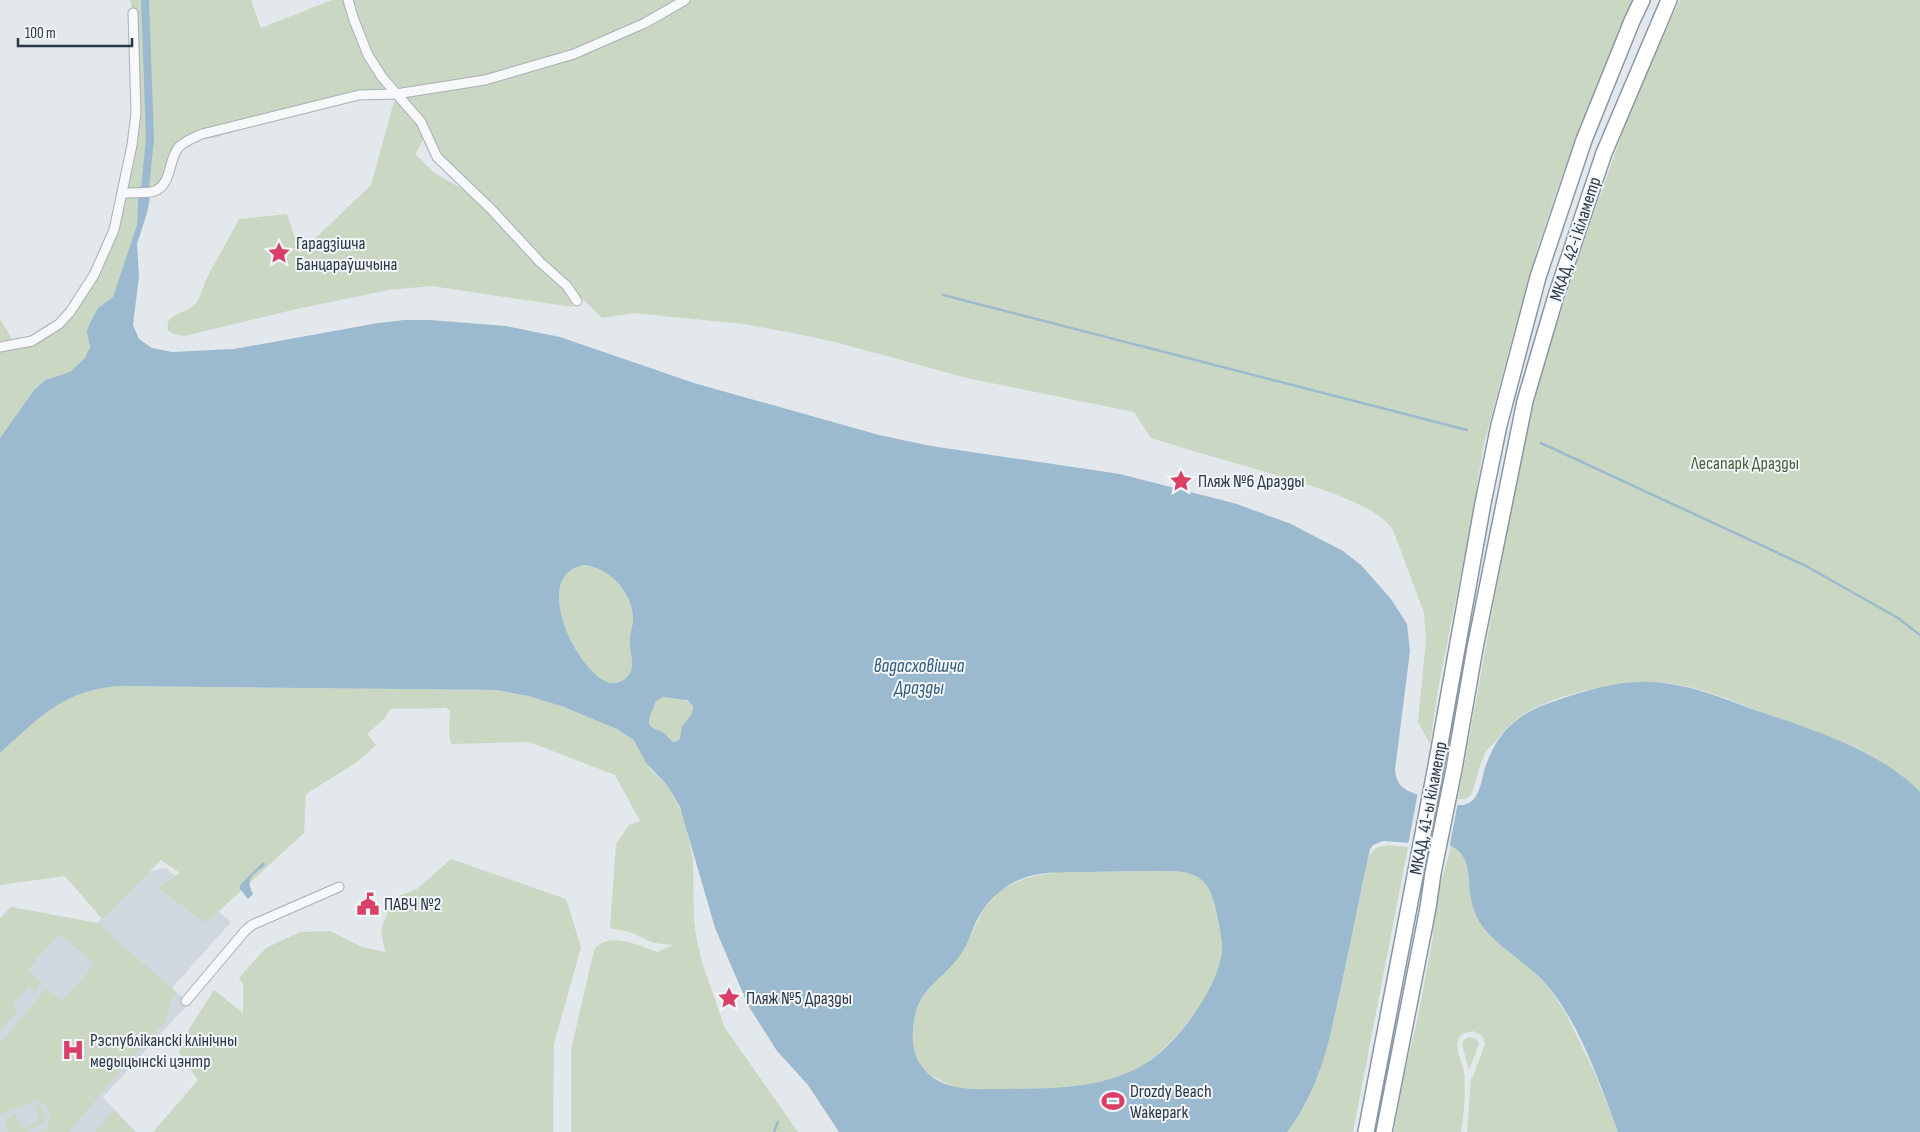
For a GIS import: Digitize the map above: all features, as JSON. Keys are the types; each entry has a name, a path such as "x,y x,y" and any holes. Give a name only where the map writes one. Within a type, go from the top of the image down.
{"highway":[{"name":"МКАД, 42-і кіламетр","path":"1487,483 1499,425 1538,277 1584,140 1642,0"},
{"name":"МКАД, 42-і кіламетр","path":"1507,486 1525,401 1556,296 1604,153 1669,0"},
{"name":"МКАД, 41-ы кіламетр","path":"1366,1132 1436,766 1487,483"},
{"name":"МКАД, 41-ы кіламетр","path":"1384,1132 1507,486"}],"street":[{"path":"348,0 368,54 382,77 422,122 437,157 491,209 540,262 567,286 577,301"},
{"path":"125,193 155,191 166,182 172,158 179,147 189,139 359,95 396,94 485,80 574,54 645,23 685,0"},
{"path":"0,346 32,341 58,324 70,312 94,275 114,230 125,193 136,113 133,13"},
{"path":"186,1001 245,931 252,926 338,887"}],"shaded area":[{"name":"Рэспубліканскі клінічны медыцынскі цэнтр","path":"166,868 231,922 172,988 189,1003 103,1097 136,1132 0,1132 0,918 11,907 97,923 146,872"}],"green space":[{"path":"130,0 251,0 261,28 332,0 1633,0 1559,184 1537,249 1501,379 1483,448 1472,518 1438,689 1430,744 1418,722 1426,639 1424,613 1393,530 1383,519 1368,509 1327,491 1151,438 1134,412 967,378 835,342 743,324 633,313 602,318 544,262 443,157 427,134 415,154 433,172 459,187 490,211 563,285 573,307 431,286 389,290 301,308 185,336 173,334 168,330 169,320 192,307 198,301 207,278 239,219 287,214 300,253 371,185 396,94 321,103 217,137 185,142 160,188 123,194 138,198 137,225 113,297 98,308 89,342 89,352 71,372 45,380 34,390 0,438 0,319 16,345 59,324 105,252 132,146 133,13"},
{"name":"Лесапарк Дразды","path":"1680,0 1920,0 1920,792 1907,779 1891,768 1838,740 1704,691 1658,682 1616,685 1594,689 1572,694 1532,709 1511,724 1488,749 1481,762 1471,795 1465,799 1458,799 1524,438 1542,371 1579,256 1633,102"},
{"path":"586,565 595,567 612,577 630,601 633,621 630,635 632,667 629,675 619,682 607,682 595,674 582,659 571,641 563,621 559,602 561,584 569,572"},
{"path":"122,686 497,690 531,697 563,707 595,719 626,734 639,747 650,769 667,785 684,817 693,858 694,920 697,941 702,962 725,1028 798,1132 571,1132 571,1050 594,950 600,944 615,940 633,943 657,952 673,945 654,943 630,932 610,928 616,844 629,825 640,821 615,775 529,742 451,744 449,733 450,711 446,708 390,709 385,718 367,734 376,745 357,762 306,794 304,833 206,923 159,888 180,873 161,860 102,919 65,876 0,885 0,753 41,717 68,699 102,688"},
{"path":"660,697 678,698 687,701 693,706 692,714 680,739 675,741 669,740 649,724 650,715 656,701"},
{"path":"1388,845 1408,847 1353,1132 1287,1132 1306,1104 1319,1074 1336,1012 1369,855 1376,848"},
{"path":"1451,846 1458,849 1464,856 1469,876 1527,965 1546,984 1565,1012 1593,1069 1618,1132 1467,1132 1471,1078 1485,1044 1483,1037 1473,1031 1462,1034 1457,1043 1465,1079 1461,1132 1394,1132 1433,937 1434,908"},
{"path":"451,859 566,899 581,947 554,1044 553,1132 153,1132 198,1080 179,1053 184,1037 214,990 243,1013 243,984 239,978 266,948 300,932 330,931 362,947 385,952 381,930 393,898 417,889"},
{"path":"1174,871 1197,876 1210,891 1221,933 1222,949 1220,965 1214,981 1196,1012 1185,1027 1148,1062 1173,1132 1058,1088 968,1090 953,1087 930,1075 921,1065 915,1053 912,1039 915,1013 919,1002 926,991 964,950 983,910 1002,889 1026,878 1056,872"},
{"name":"Рэспубліканскі клінічны медыцынскі цэнтр","path":"11,907 97,923 177,993 172,999 166,1021 114,1078 69,1132 38,1132 48,1127 51,1116 45,1105 37,1100 0,1115 0,1044 44,991 48,989 62,1001 95,964 59,934 28,969 41,983 35,991 29,986 13,1005 18,1010 0,1031 0,918"},
{"path":"1469,1037 1477,1039 1479,1045 1469,1070 1462,1045 1464,1040"},
{"path":"34,1105 40,1106 46,1118 44,1122 26,1132 8,1132 5,1121 15,1114 23,1129 41,1120"},
{"path":"113,1110 135,1132 95,1132"}],"water":[{"name":"вадасховішча Дразды","path":"138,198 150,198 137,244 139,276 133,325 139,339 152,348 172,352 234,349 404,320 430,320 506,326 560,337 694,383 879,435 931,446 1120,474 1237,504 1291,524 1343,551 1361,565 1391,599 1407,624 1410,651 1395,770 1398,781 1403,787 1424,797 1458,805 1470,802 1477,793 1490,755 1496,744 1511,725 1520,718 1530,711 1567,697 1604,687 1629,683 1667,683 1704,692 1818,732 1864,752 1904,777 1920,792 1920,1132 1618,1132 1588,1054 1557,998 1529,967 1493,938 1479,921 1470,896 1467,866 1462,854 1451,846 1383,841 1373,845 1370,849 1328,1045 1308,1098 1287,1132 839,1132 808,1085 777,1051 748,1005 715,928 680,807 667,785 646,763 634,740 617,729 564,707 528,696 497,690 122,686 102,688 68,699 41,717 0,753 0,438 34,390 45,380 70,372 85,358 90,347 87,332 89,325 98,308 113,297 137,225","holes":["586,565 595,567 612,577 630,601 633,621 630,635 632,667 629,675 619,682 607,682 595,674 582,659 571,641 563,621 559,602 561,584 569,572","663,697 687,700 693,706 692,714 682,726 680,739 674,742 649,724 650,715 656,701","1174,871 1196,876 1206,884 1213,897 1221,933 1222,949 1220,964 1214,979 1197,1010 1174,1039 1151,1060 1134,1070 1099,1082 1061,1087 970,1089 959,1088 938,1081 921,1065 915,1053 913,1040 914,1017 923,996 961,954 980,914 996,895 1010,884 1026,877 1066,872"]},
{"path":"263,862 265,865 251,878 250,884 253,894 248,899 240,889 240,885"}],"pier":[{"path":"1418,792 1458,802 1449,849 1408,845"}],"waterway":[{"path":"144,198 150,139 145,0"},
{"path":"943,295 1467,430"},
{"path":"1541,443 1806,566 1898,618 1920,635"},
{"path":"774,1132 778,1122"}],"place":[{"name":"Гарадзішча Банцараўшчына","path":"279,253"},
{"name":"Пляж №6 Дразды","path":"1181,481"},
{"name":"ПАВЧ №2","path":"368,904"},
{"name":"Пляж №5 Дразды","path":"729,998"},
{"name":"Рэспубліканскі клінічны медыцынскі цэнтр","path":"73,1050"},
{"name":"Drozdy Beach Wakepark","path":"1113,1101"}]}
